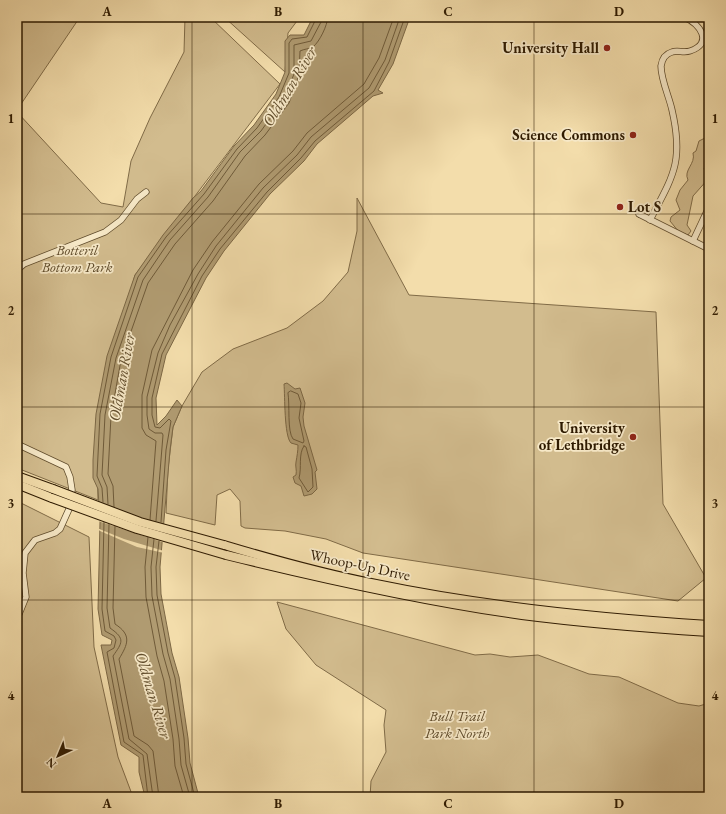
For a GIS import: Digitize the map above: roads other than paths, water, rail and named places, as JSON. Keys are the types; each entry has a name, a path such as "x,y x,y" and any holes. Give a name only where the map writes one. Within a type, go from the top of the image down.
{"highway":[{"name":"Whoop-Up Drive","path":"17,476 140,522 348,578 443,596 567,614 709,625"},
{"name":"Whoop-Up Drive","path":"17,486 137,529 226,555 374,590 479,608 609,624 709,632"}],"street":[{"path":"650,220 673,175 677,158 677,131 663,77 662,62 664,57 671,52 686,52 696,48 702,38 701,28 684,17"},
{"path":"17,270 24,264 105,232 121,220 137,199 146,192"},
{"path":"693,241 709,207"},
{"path":"638,214 709,248"},
{"path":"17,444 66,467 70,477 72,490 69,509 60,529 35,540 25,553 23,573 26,597 17,619"}],"water":[{"name":"Oldman River","path":"313,17 410,17 393,64 378,90 383,93 373,96 317,144 304,161 270,194 224,251 206,278 166,355 156,398 157,425 166,416 177,400 182,406 173,427 170,450 160,567 161,594 172,653 179,677 190,763 199,797 145,797 139,772 139,757 121,745 101,645 111,645 112,640 102,635 98,609 100,522 98,489 93,478 93,460 96,414 107,356 135,275 163,235 193,198 201,191 234,146 254,125 276,94 285,72 285,41 290,35 304,35"},
{"path":"287,383 295,389 300,388 305,403 303,417 304,426 317,470 315,472 317,489 312,494 304,496 301,486 295,483 293,477 296,475 298,445 291,443 287,433 284,384"}],"place":[{"name":"University Hall","path":"607,48"},
{"name":"Science Commons","path":"633,135"},
{"name":"Lot S","path":"620,207"},
{"name":"University of Lethbridge","path":"633,437"}],"park label":[{"name":"Botteril Bottom Park","path":"77,258"},
{"name":"Bull Trail Park North","path":"457,724"}]}
